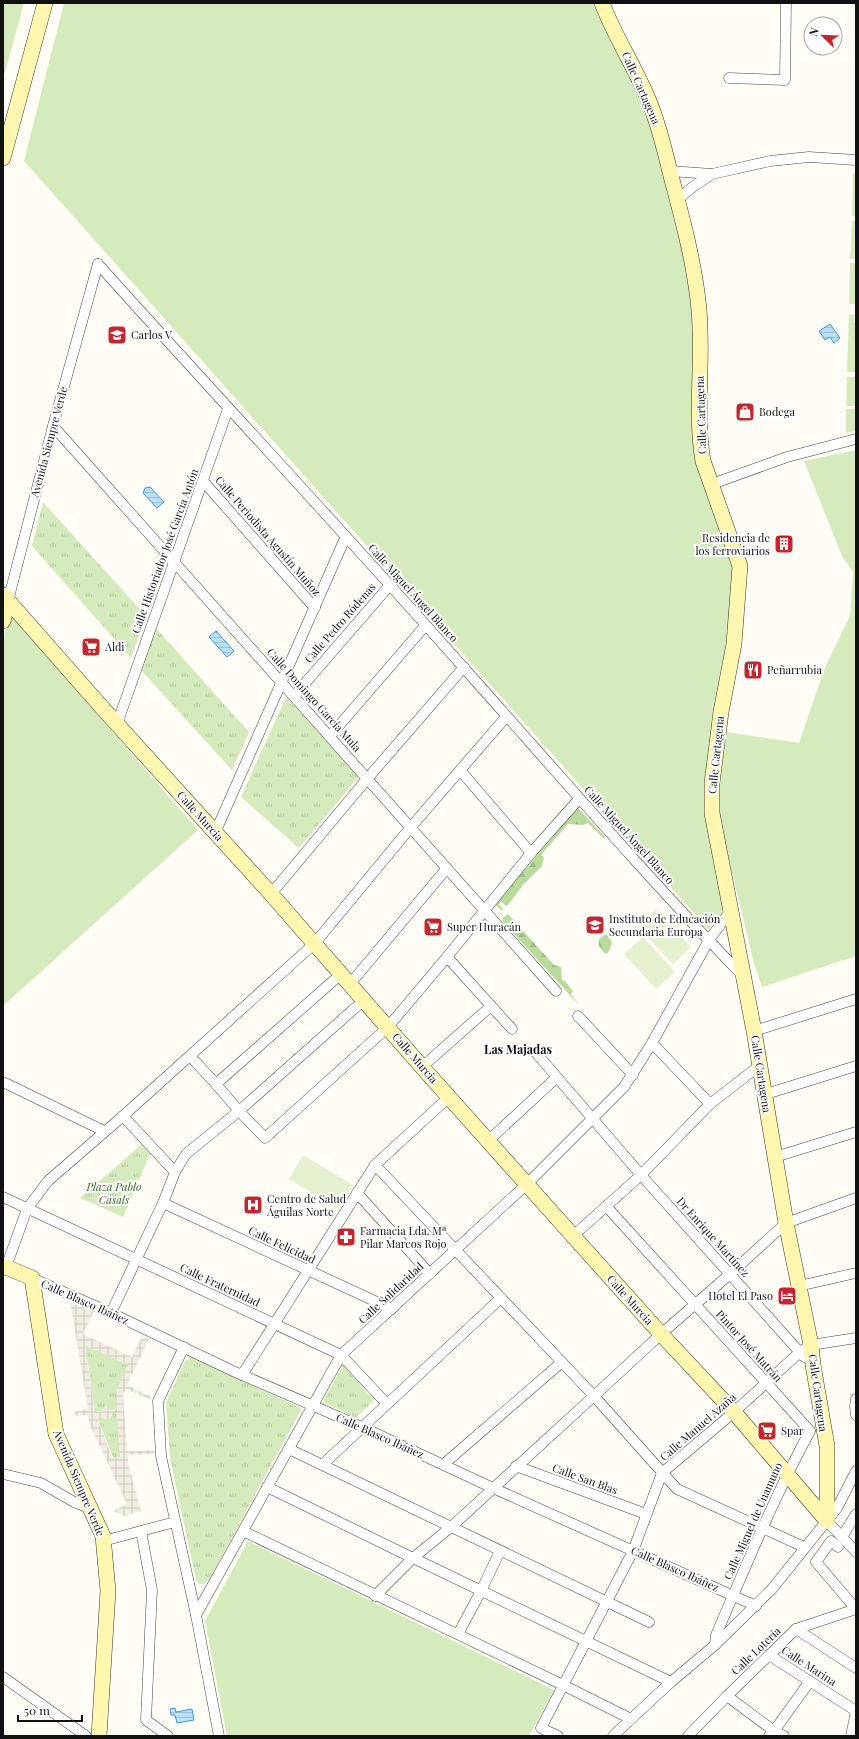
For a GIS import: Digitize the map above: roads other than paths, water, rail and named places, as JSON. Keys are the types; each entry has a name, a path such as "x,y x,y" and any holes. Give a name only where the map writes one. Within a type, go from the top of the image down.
{"street":[{"path":"3,158 45,3"},
{"name":"Calle Cartagena","path":"602,3 649,102 658,126 678,199 692,259 699,302 700,443 703,461 740,566 734,644 721,712 711,798 754,1031 786,1223 799,1286 805,1348 813,1364 817,1433 827,1446 827,1521"},
{"path":"730,78 785,80 786,3"},
{"path":"670,171 712,174 778,160 809,157 856,160"},
{"path":"678,199 712,174"},
{"name":"Calle Miguel Ángel Blanco","path":"98,264 228,409 346,536 425,626 464,667 579,799 743,976"},
{"name":"Avenida Siempre Verde","path":"3,621 6,598 98,264"},
{"name":"Calle Historiador José García Antón","path":"117,724 173,561 228,409"},
{"name":"Calle Domingo García Mula","path":"53,426 556,991"},
{"path":"712,484 787,457 856,439"},
{"name":"Calle Periodista Agustín Muñoz","path":"203,481 315,608"},
{"path":"215,833 346,536"},
{"name":"Calle Pedro Ródenas","path":"294,696 390,585"},
{"name":"Calle Murcia","path":"6,598 117,724 271,894 488,1141 661,1334 734,1412 827,1521"},
{"path":"330,736 425,626"},
{"path":"271,894 367,778 464,667"},
{"path":"4,1267 27,1209 48,1181 123,1116 314,943 506,717"},
{"path":"460,770 531,852"},
{"path":"190,1056 265,1138 388,1027 447,957 531,852 579,799"},
{"path":"216,1084 345,979 447,868"},
{"name":"Calle Solidaridad","path":"196,1615 341,1355 527,1184 624,1087 652,1043 709,940 732,908"},
{"path":"447,957 512,1029"},
{"path":"754,1031 856,999"},
{"path":"111,1313 163,1203 175,1172 186,1154 239,1110 364,1000"},
{"path":"422,1067 491,1006"},
{"path":"578,1016 633,1075"},
{"path":"652,1043 710,1104"},
{"name":"Dr Enrique Martínez","path":"537,1054 556,1078 593,1118 641,1175 730,1274 805,1348"},
{"path":"573,1236 641,1175 710,1104 759,1066"},
{"path":"764,1095 856,1066"},
{"path":"488,1141 556,1078"},
{"path":"3,1082 104,1131"},
{"path":"242,1375 375,1165 449,1097"},
{"path":"123,1116 175,1172"},
{"path":"775,1157 856,1132"},
{"path":"375,1165 594,1396 662,1474 677,1489 804,1547"},
{"path":"357,1193 430,1274"},
{"name":"Calle Fraternidad","path":"3,1198 341,1355 387,1404"},
{"path":"375,1596 413,1558 451,1527 661,1334 786,1223 856,1198"},
{"name":"Calle Felicidad","path":"163,1203 392,1308"},
{"name":"Pintor José Matrán","path":"606,1206 766,1383 817,1433"},
{"name":"Calle Blasco Ibáñez","path":"4,1267 111,1313 242,1375 362,1427 493,1488 756,1606"},
{"path":"799,1286 856,1273"},
{"name":"Avenida Siempre Verde","path":"32,1278 56,1434 90,1508 103,1541 108,1591 99,1736"},
{"path":"323,1464 501,1298"},
{"path":"805,1348 856,1338"},
{"path":"184,1348 158,1400 161,1456 196,1615 219,1736"},
{"name":"Calle Manuel Azaña","path":"539,1732 633,1551 662,1474 805,1348"},
{"path":"444,1464 562,1362"},
{"path":"856,1399 854,1406 856,1415"},
{"name":"Calle Miguel de Unamuno","path":"715,1645 716,1634 786,1474 817,1433"},
{"path":"289,1449 323,1464 649,1622"},
{"name":"Calle San Blas","path":"516,1466 646,1514"},
{"path":"613,1736 671,1682 715,1645 772,1589 804,1547 837,1508 856,1471"},
{"path":"3,1474 41,1482 74,1502 90,1508"},
{"path":"267,1487 671,1682"},
{"path":"842,1537 856,1514"},
{"path":"827,1521 856,1552"},
{"path":"103,1541 175,1522"},
{"path":"141,1531 152,1590 146,1720 168,1736"},
{"path":"243,1531 375,1596 564,1685 631,1719"},
{"path":"838,1547 832,1541 816,1562 856,1609"},
{"path":"458,1634 500,1551"},
{"name":"Calle Lotería","path":"688,1736 796,1629 856,1609"},
{"path":"796,1629 856,1668"},
{"name":"Calle Marina","path":"769,1655 856,1711"},
{"path":"3,1677 86,1736"},
{"path":"772,1733 810,1681"},
{"path":"727,1696 772,1733 784,1736"},
{"path":"851,1736 856,1711"},
{"path":"539,1732 558,1736"}],"water":[{"path":"830,324 840,338 834,343 830,337 825,340 819,331"},
{"path":"150,487 164,502 157,508 143,493 145,488"},
{"path":"216,631 234,651 227,657 209,637"},
{"path":"175,1708 176,1712 192,1709 194,1720 177,1723 175,1715 171,1715 170,1709"}],"place":[{"name":"Carlos V","path":"117,335"},
{"name":"Bodega","path":"745,412"},
{"name":"Residencia de los ferroviarios","path":"784,544"},
{"name":"Aldi","path":"91,647"},
{"name":"Peñarrubia","path":"753,670"},
{"name":"Instituto de Educación Secundaria Europa","path":"595,925"},
{"name":"Super Huracán","path":"433,927"},
{"name":"Centro de Salud Águilas Norte","path":"253,1205"},
{"name":"Farmacia Lda. Mª Pilar Marcos Rojo","path":"346,1237"},
{"name":"Hotel El Paso","path":"787,1296"},
{"name":"Spar","path":"767,1431"}],"district":[{"name":"Las Majadas","path":"518,1050"}],"park label":[{"name":"Plaza Pablo Casals","path":"114,1193"}]}
